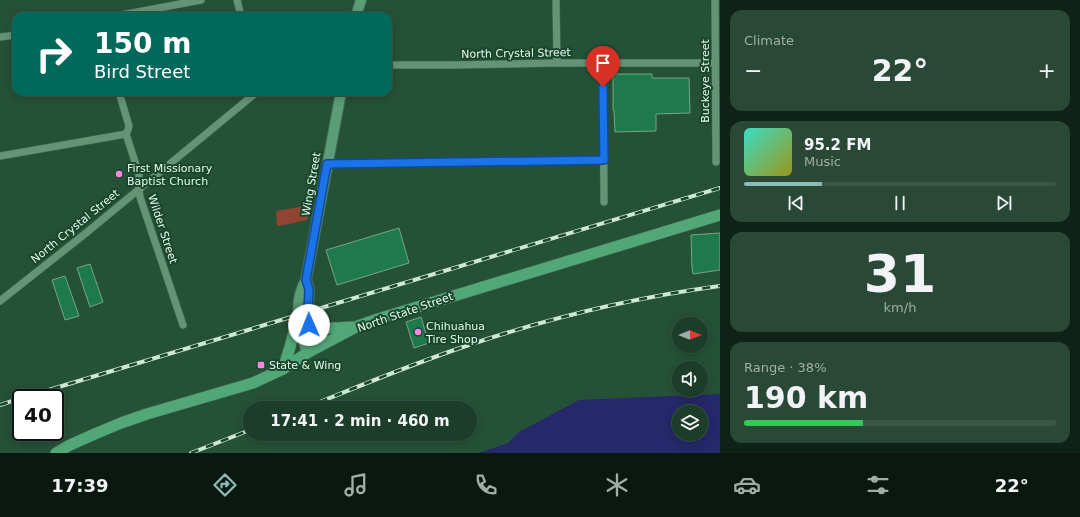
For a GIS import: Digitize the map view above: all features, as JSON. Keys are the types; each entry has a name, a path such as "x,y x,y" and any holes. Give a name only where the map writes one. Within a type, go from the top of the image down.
{"main road":[{"name":"North State Street","path":"56,453 121,423 253,383 283,369 310,352 358,326 410,308 720,215"},
{"path":"283,369 303,314 316,324 324,327 358,326"}],"street":[{"path":"135,12 182,2 201,0"},
{"path":"238,0 240,12"},
{"path":"357,12 361,0"},
{"path":"556,0 557,63"},
{"name":"Buckeye Street","path":"715,0 716,162"},
{"path":"0,38 12,35"},
{"name":"North Crystal Street","path":"392,65 715,63"},
{"path":"603,64 604,202"},
{"name":"Wilder Street","path":"120,96 129,126 126,134 139,174 140,197 183,325"},
{"name":"North Crystal Street","path":"0,301 86,233 252,96"},
{"name":"Wing Street","path":"310,352 301,333 303,314 301,288 306,280 340,96"},
{"path":"0,156 126,134"},
{"path":"327,164 604,160"}],"shaded area":[{"path":"310,205 307,220 279,226 277,225 276,211"},
{"path":"720,394 720,453 479,453 508,443 519,432 579,400 672,396 708,397 708,395"}],"building":[{"path":"613,74 652,74 652,78 689,78 690,113 656,114 656,131 615,132 613,110"},
{"path":"399,228 409,263 337,285 326,250"},
{"path":"720,233 720,270 693,274 691,235"},
{"path":"90,264 103,302 90,307 77,268"},
{"path":"65,276 79,316 65,320 52,280"},
{"name":"Chihuahua Tire Shop","path":"421,317 429,343 414,348 406,322"}],"railway":[{"path":"52,389 720,188"},
{"path":"322,401 456,349 538,324 598,308 689,290 720,286"},
{"path":"0,405 12,401"},
{"path":"191,453 243,433"}],"place":[{"name":"First Missionary Baptist Church","path":"119,174"},
{"name":"Chihuahua Tire Shop","path":"418,332"},
{"name":"State & Wing","path":"261,365"}],"route":[{"path":"309,325 309,289 306,280 327,164 604,160 603,87"}]}
